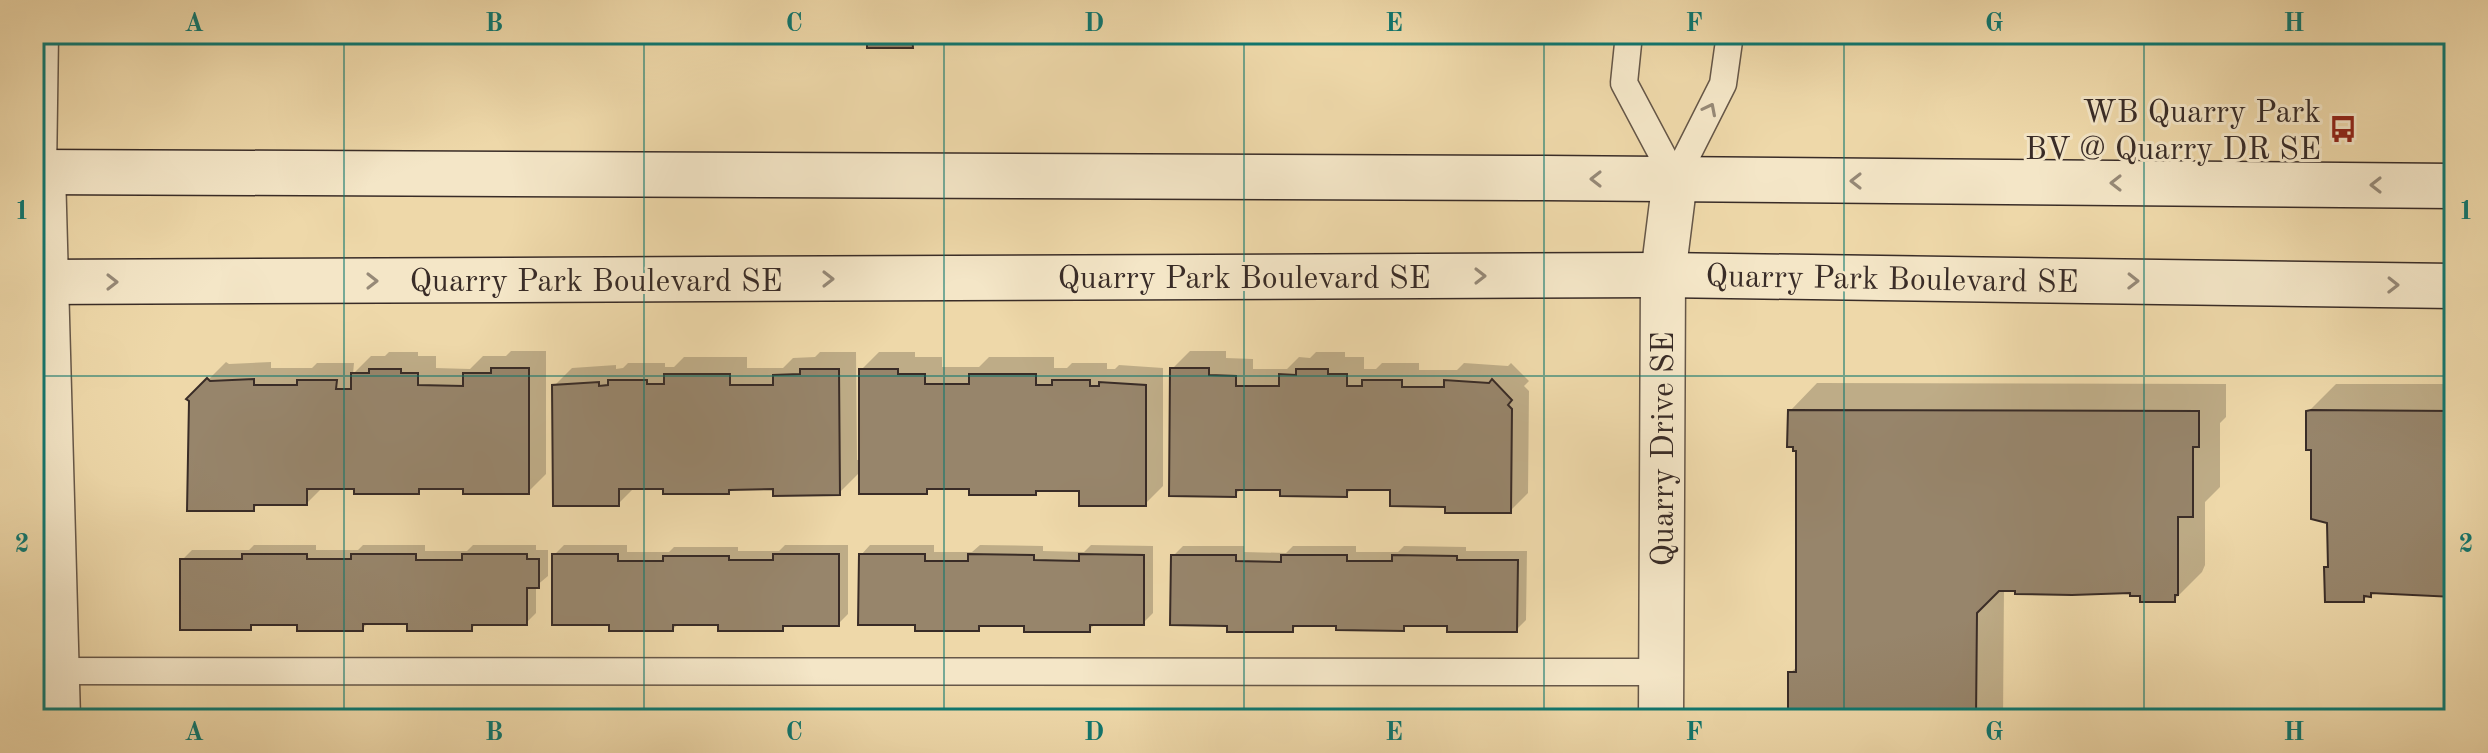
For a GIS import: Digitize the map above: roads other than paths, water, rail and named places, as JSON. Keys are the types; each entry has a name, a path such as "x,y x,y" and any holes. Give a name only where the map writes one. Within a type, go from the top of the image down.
{"street":[{"path":"58,719 45,671 38,172 1675,179 2454,186"},
{"name":"Quarry Drive SE","path":"1661,719 1663,275 1675,179"},
{"name":"Quarry Park Boulevard SE","path":"39,282 1663,275 2454,286"}],"lane":[{"path":"38,172 45,34"},
{"path":"1629,34 1624,83 1675,179"},
{"path":"1675,179 1723,84 1730,34"},
{"path":"45,671 1661,672"}],"place":[{"name":"WB Quarry Park BV @ Quarry DR SE","path":"2343,129"}]}
